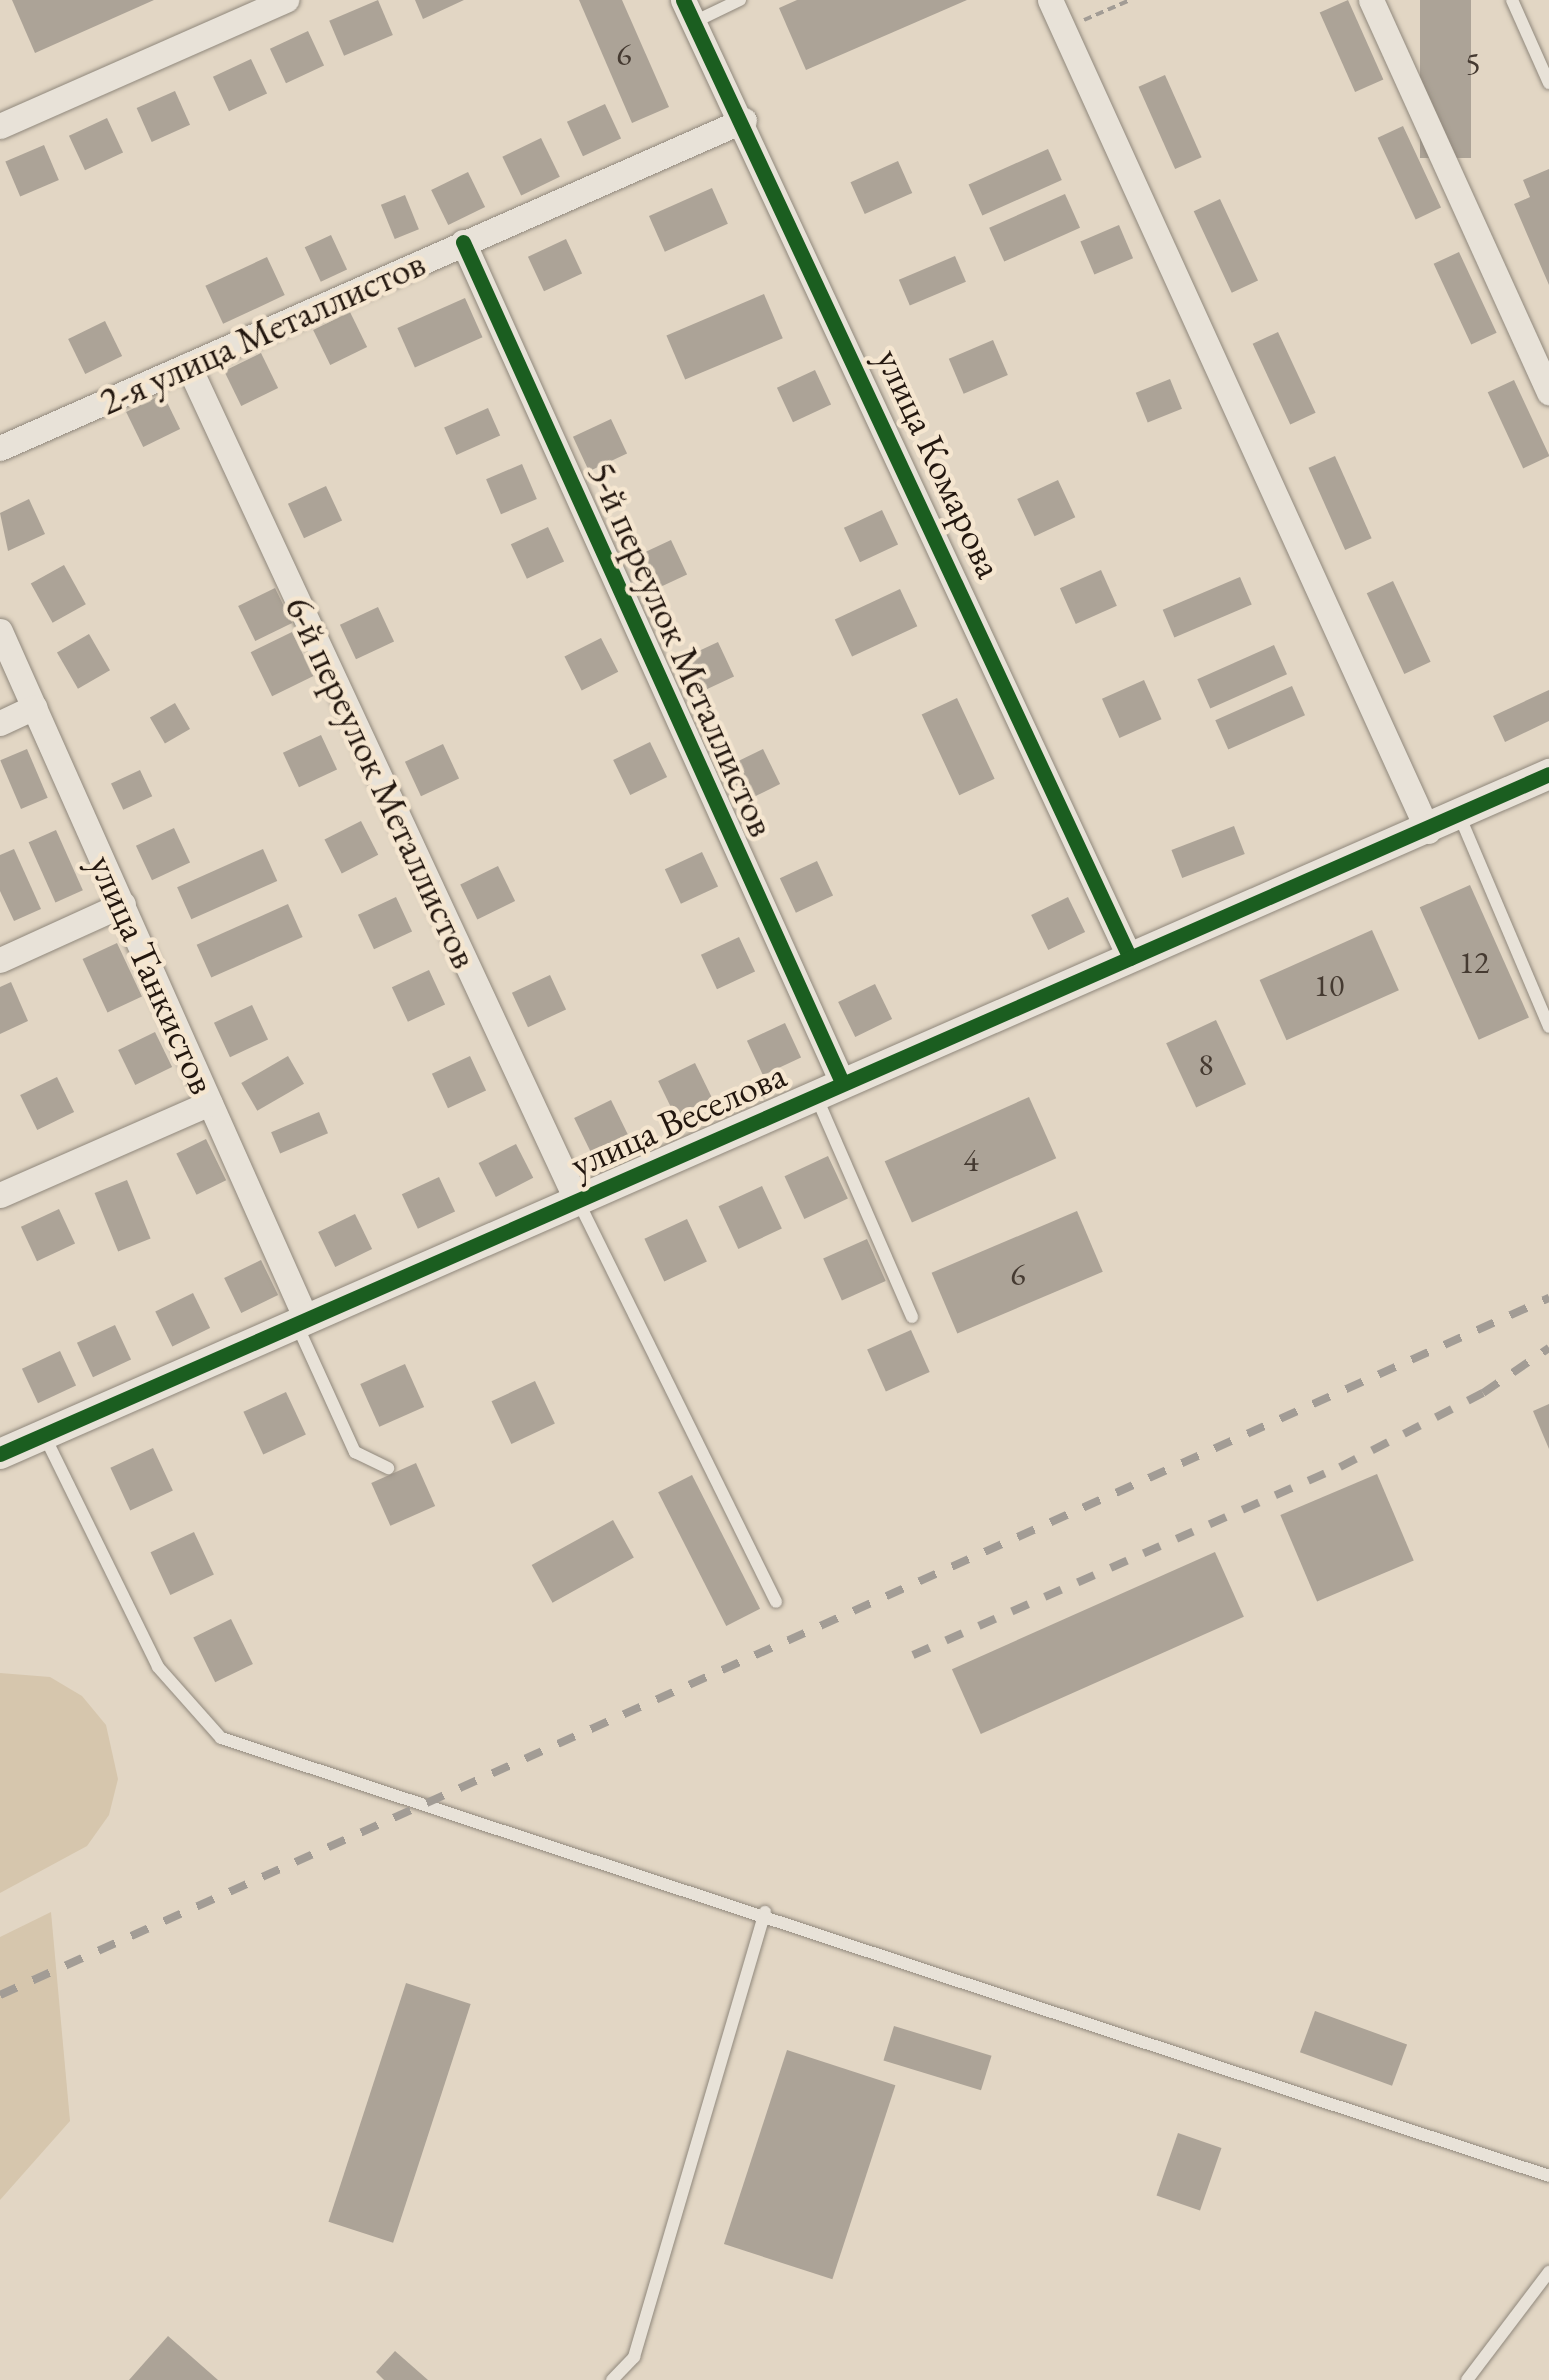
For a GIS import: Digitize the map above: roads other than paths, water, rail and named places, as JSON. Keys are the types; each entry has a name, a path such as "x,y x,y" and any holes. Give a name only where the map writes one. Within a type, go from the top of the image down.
{"street":[{"path":"0,126 286,0"},
{"path":"1050,0 1428,831"},
{"path":"1371,0 1549,392"},
{"name":"улица Комарова","path":"688,11 744,120 1130,958"},
{"name":"2-я улица Металлистов","path":"0,448 744,120"},
{"name":"5-й переулок Металлистов","path":"463,242 828,1088"},
{"name":"6-й переулок Металлистов","path":"188,365 576,1199"},
{"name":"улица Танкистов","path":"0,630 210,1103 301,1321"},
{"path":"0,724 36,708"},
{"name":"улица Веселова","path":"0,1454 828,1088 1460,817 1549,774"},
{"path":"0,960 123,904"},
{"path":"0,1195 210,1103"}],"lane":[{"path":"688,11 740,0"},
{"path":"1512,0 1549,82"},
{"path":"1460,817 1549,1027"},
{"path":"828,1088 912,1317"},
{"path":"576,1199 776,1602"},
{"path":"301,1321 355,1452 388,1468"},
{"path":"44,1435 158,1667 220,1738 766,1912 1549,2176"},
{"path":"612,2380 634,2357 766,1912"},
{"path":"1467,2380 1549,2272"}],"railway":[{"path":"0,1995 1549,1298"},
{"path":"913,1655 1340,1467 1483,1393 1549,1348"}]}
